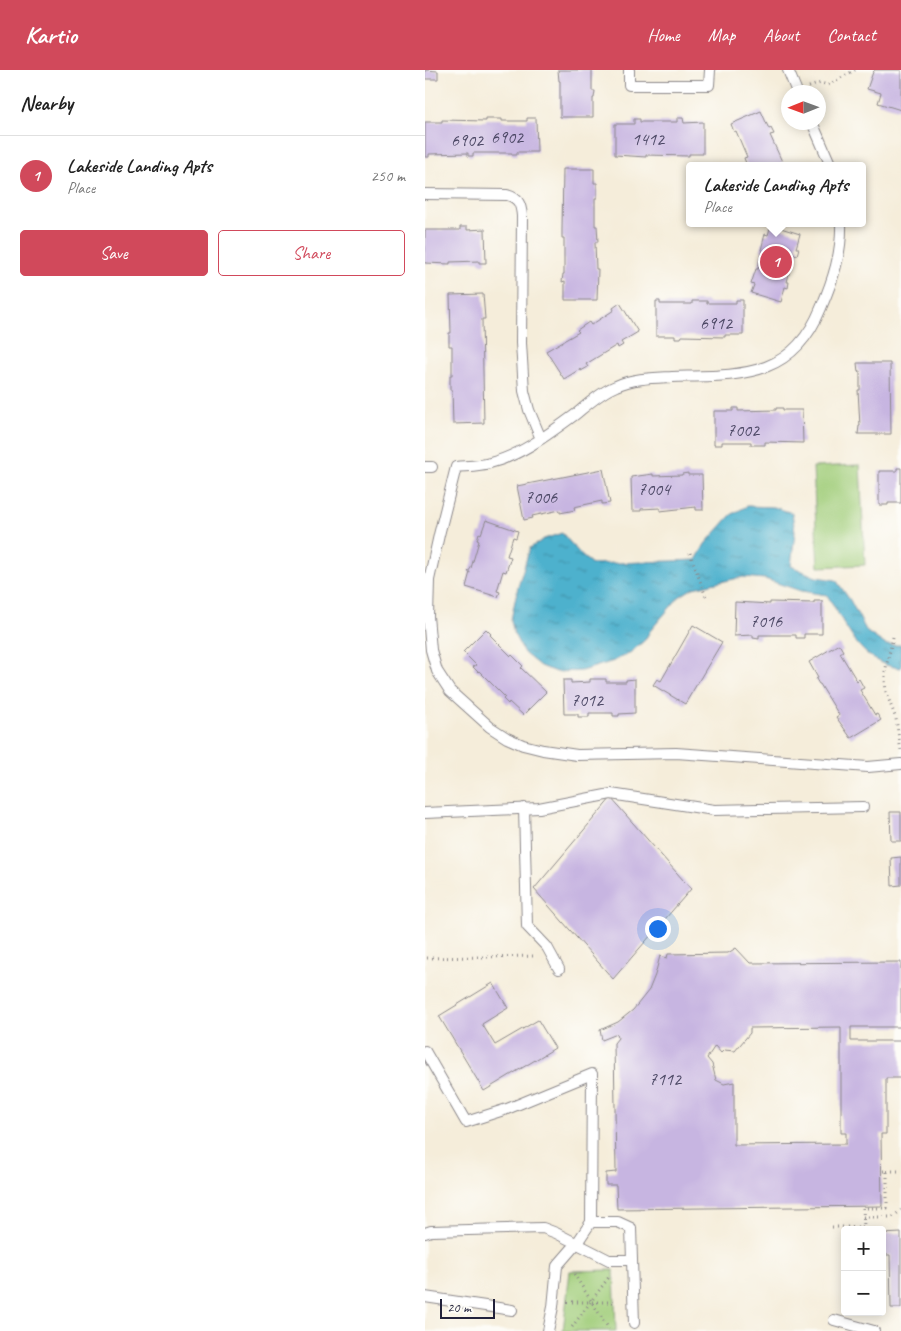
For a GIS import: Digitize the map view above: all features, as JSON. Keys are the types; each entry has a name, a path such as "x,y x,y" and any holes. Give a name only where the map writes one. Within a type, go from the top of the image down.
{"lane":[{"path":"629,70 629,85 709,85 710,70"},
{"path":"787,70 794,85"},
{"path":"815,130 829,162"},
{"path":"425,194 507,195 515,198 520,204 523,225 521,343 524,391 529,410 541,439"},
{"path":"841,227 839,260 830,286 819,314 803,340 793,351 764,368 753,372 731,376 647,378 626,382 608,389 541,439 507,457 490,463 457,467 429,580 431,650 437,672 450,691 469,709 499,733 523,745 543,750 577,755 677,753 868,767 901,764"},
{"path":"425,813 539,808 611,794 713,810 863,807"},
{"path":"525,808 527,926 547,947 559,969"},
{"path":"425,1051 466,1122 507,1110 592,1074 591,1222 577,1243 557,1266 553,1307 548,1331"},
{"path":"591,1222 618,1222 631,1228 634,1323"},
{"path":"425,1232 543,1228 609,1260 631,1260"},
{"path":"425,1297 511,1310"},
{"path":"834,1320 874,1331"}],"path":[{"path":"816,85 821,83 827,85 855,70"},
{"path":"690,552 706,597"},
{"path":"893,637 885,672 886,692 896,719 901,751"},
{"path":"427,958 536,956 547,947"},
{"path":"882,1171 901,1171"},
{"path":"832,1227 864,1226 863,1208 887,1208 887,1171"},
{"path":"863,1217 893,1217 901,1210"},
{"path":"574,1274 609,1329"},
{"path":"572,1328 609,1277"},
{"path":"567,1302 613,1302"}],"green space":[{"path":"860,465 865,565 818,567 813,467"},
{"path":"614,1270 616,1331 563,1331 570,1271"}],"water":[{"path":"747,506 774,507 792,513 795,532 791,566 816,577 836,580 850,600 867,632 886,645 901,645 901,668 886,665 864,651 855,641 827,595 801,591 765,579 743,577 693,588 679,597 650,631 645,640 631,652 614,661 581,671 556,672 540,666 524,653 514,634 511,620 518,586 530,548 544,539 562,533 582,556 592,564 696,560 705,544 731,515"}],"building":[{"path":"425,70 438,71 438,79 425,79"},
{"path":"558,70 592,70 592,91 595,91 593,117 560,117 560,81"},
{"path":"875,70 901,70 901,110 878,103 881,93 867,89"},
{"path":"761,111 769,129 771,128 774,134 770,135 782,162 746,162 744,158 747,157 731,124"},
{"path":"527,118 536,118 537,152 517,152 517,155 512,155 512,153 473,153 473,156 468,156 468,153 429,154 429,157 425,157 425,122 442,122 442,120 486,121 486,119 527,121"},
{"path":"677,118 683,118 684,123 703,122 703,154 689,154 689,156 646,155 646,157 615,155 615,124 634,124 634,119 640,119 640,122 677,122"},
{"path":"563,169 594,169 594,183 597,183 595,226 597,226 598,242 595,242 596,269 598,269 597,300 565,300 565,281 562,282 564,274 564,238 562,238"},
{"path":"460,227 467,227 467,230 485,229 486,263 479,263 479,261 450,262 450,264 425,263 425,230 460,230"},
{"path":"770,227 777,227 800,234 796,248 799,248 797,255 794,254 787,282 789,282 788,288 785,287 781,302 751,293 754,285 751,284 756,269 758,269 765,234 768,235"},
{"path":"483,294 485,319 482,319 484,423 453,424 452,390 450,390 452,346 449,346 449,333 451,333 450,295"},
{"path":"736,300 743,300 743,335 725,335 725,337 682,336 681,338 675,338 675,336 656,336 656,301 660,301 660,304 692,304 692,301 736,303"},
{"path":"620,303 638,332 621,342 623,345 618,348 617,345 586,364 588,367 581,371 580,369 564,379 546,351 579,332 577,330 589,322 591,325 614,310 613,308"},
{"path":"857,363 890,363 891,434 858,434 860,426 858,390 860,390 860,371 858,372"},
{"path":"733,408 738,408 738,411 776,410 776,408 802,410 803,443 765,442 765,445 751,445 751,442 722,442 722,445 714,445 714,411 733,411"},
{"path":"897,468 901,468 901,503 879,505 879,471 897,471"},
{"path":"603,469 610,503 602,504 602,501 574,507 575,510 560,513 560,510 532,516 533,518 524,520 517,486"},
{"path":"688,473 688,475 702,475 703,510 696,510 696,507 660,511 660,508 632,511 631,477 653,474 653,476 682,475"},
{"path":"486,520 518,531 516,538 513,537 507,556 511,557 506,572 503,571 497,591 500,592 498,597 466,587 470,572 468,572 479,541 477,540 479,533 481,534"},
{"path":"814,601 822,601 822,634 804,634 804,638 796,638 796,635 759,635 759,639 753,638 753,635 734,636 735,602 770,604 770,602 814,603"},
{"path":"693,625 722,642 685,704 653,685 657,679 661,681"},
{"path":"486,629 523,666 521,668 546,692 523,715 503,699 505,697 473,667 476,665 463,652"},
{"path":"839,644 843,651 840,653 857,681 859,679 864,688 860,690 875,715 877,714 881,720 851,738 836,717 839,715 816,679 818,678 809,662"},
{"path":"590,679 606,679 606,682 626,682 626,680 635,679 635,713 613,716 613,713 589,713 589,717 578,717 578,714 564,714 563,680 571,680 571,683 590,682"},
{"path":"611,798 691,889 613,979 534,889"},
{"path":"890,812 901,812 901,841 891,841"},
{"path":"901,857 901,885 892,886 891,858"},
{"path":"736,948 750,963 901,962 901,1027 851,1027 851,1041 901,1041 901,1078 886,1078 886,1134 881,1134 882,1206 617,1209 616,1185 606,1185 606,1173 616,1172 614,1043 618,1038 617,1034 602,1040 600,1030 618,1022 633,1010 649,990 660,956 667,958 668,954 728,953","holes":["841,1027 841,1133 846,1133 846,1144 734,1145 734,1082 724,1084 716,1080 712,1064 707,1058 715,1046 721,1053 724,1050 735,1051 750,1033 750,1028"]},
{"path":"493,983 508,1008 482,1024 495,1045 538,1020 555,1048 484,1091 439,1016"},
{"path":"901,1233 901,1308 891,1308 890,1255 886,1255 886,1234"}],"place":[{"name":"Lakeside Landing Apts","path":"776,262"}]}
